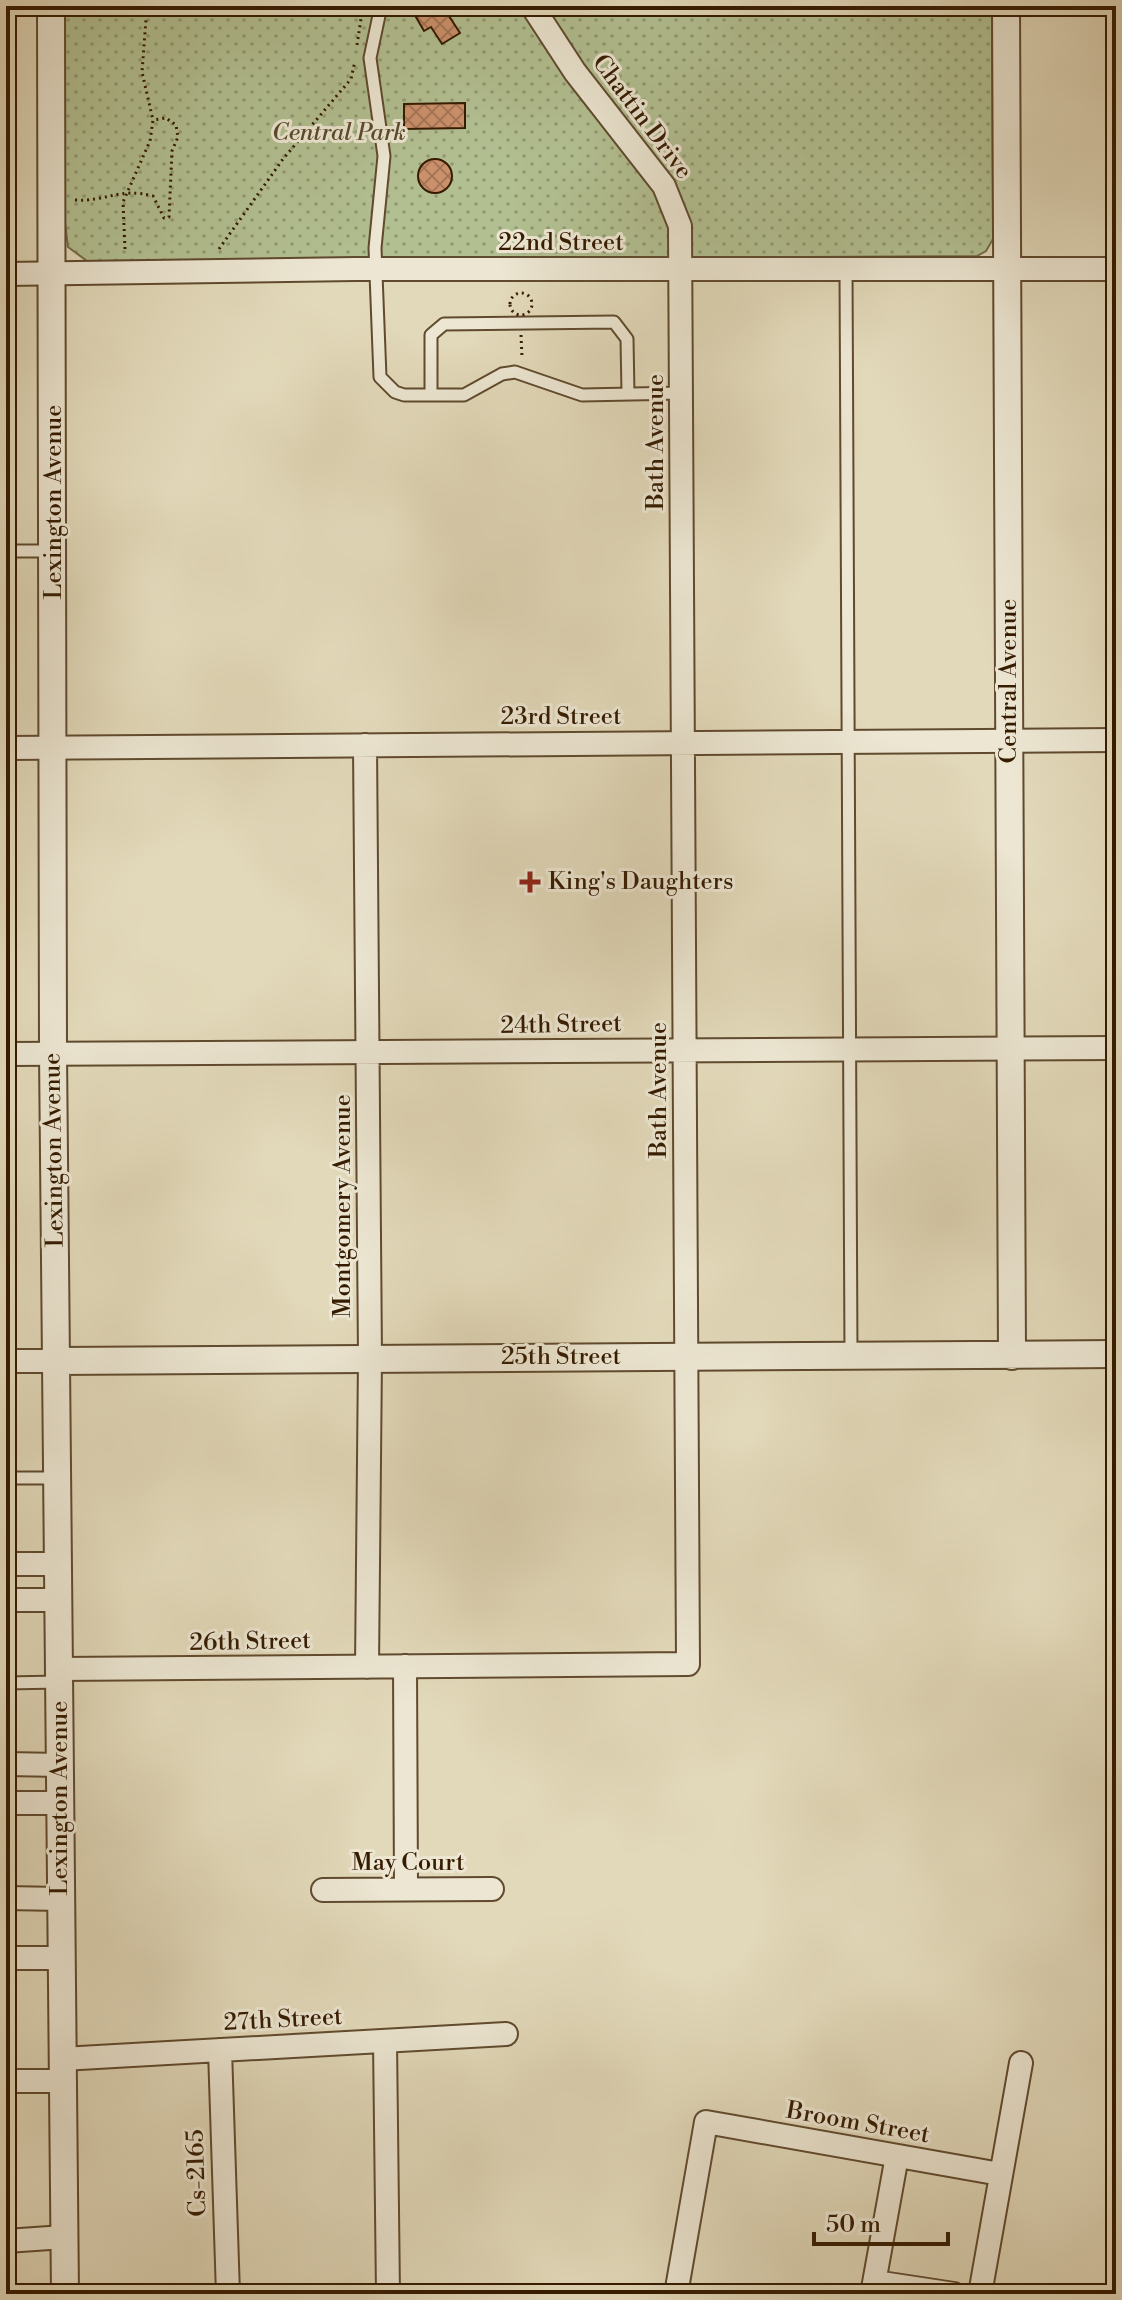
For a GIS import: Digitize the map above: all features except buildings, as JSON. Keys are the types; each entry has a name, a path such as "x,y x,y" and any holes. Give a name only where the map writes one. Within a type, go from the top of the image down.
{"street":[{"name":"Lexington Avenue","path":"51,6 54,272 53,1053 65,2294"},
{"name":"Chattin Drive","path":"532,6 575,72 668,193 680,226 681,270"},
{"name":"Central Avenue","path":"1006,6 1012,1356"},
{"name":"22nd Street","path":"6,274 375,269 1116,269"},
{"name":"Bath Avenue","path":"442,1665 688,1664 681,270"},
{"name":"23rd Street","path":"6,748 1116,740"},
{"name":"Montgomery Avenue","path":"365,745 370,1358 367,1667"},
{"name":"24th Street","path":"6,1054 1116,1048"},
{"name":"25th Street","path":"6,1361 1116,1354"},
{"path":"6,1564 58,1564"},
{"path":"6,1600 59,1600"},
{"name":"26th Street","path":"59,1676 442,1665"},
{"path":"405,1666 406,1888"},
{"path":"6,1764 61,1765"},
{"path":"6,1803 60,1803"},
{"name":"May Court","path":"323,1890 492,1889"},
{"path":"6,1898 61,1899"},
{"path":"6,1958 62,1958"},
{"name":"27th Street","path":"6,2081 62,2070 220,2050 506,2034"},
{"path":"385,2041 388,2294"},
{"name":"Cs-2165","path":"220,2050 228,2294"},
{"path":"980,2294 1021,2063"},
{"name":"Broom Street","path":"676,2294 706,2122 1000,2174"},
{"path":"897,2156 874,2288 954,2294"},
{"path":"6,2241 64,2237"}],"lane":[{"path":"381,6 370,58 384,156 375,269 380,377 395,392 431,395 471,393 493,378 515,372 582,395 682,393"},
{"path":"846,269 851,1357"},
{"path":"431,395 431,335 444,324 614,322 627,339 628,394"},
{"path":"6,551 54,551"},
{"path":"6,1478 56,1478"},
{"path":"6,1683 59,1676"}],"path":[{"path":"125,249 123,202 150,141 153,120 142,72 147,6"},
{"path":"219,249 283,159 351,79 363,6"},
{"path":"75,200 91,201 129,191 153,196 164,218 169,217 172,151 178,137 176,125 166,118 153,120"},
{"path":"510,308 509,302 517,293 529,296 532,308"}],"green space":[{"name":"Central Park","path":"63,6 992,6 993,239 986,251 977,256 87,261 68,247 65,223"}],"place":[{"name":"King's Daughters","path":"530,882"}]}
